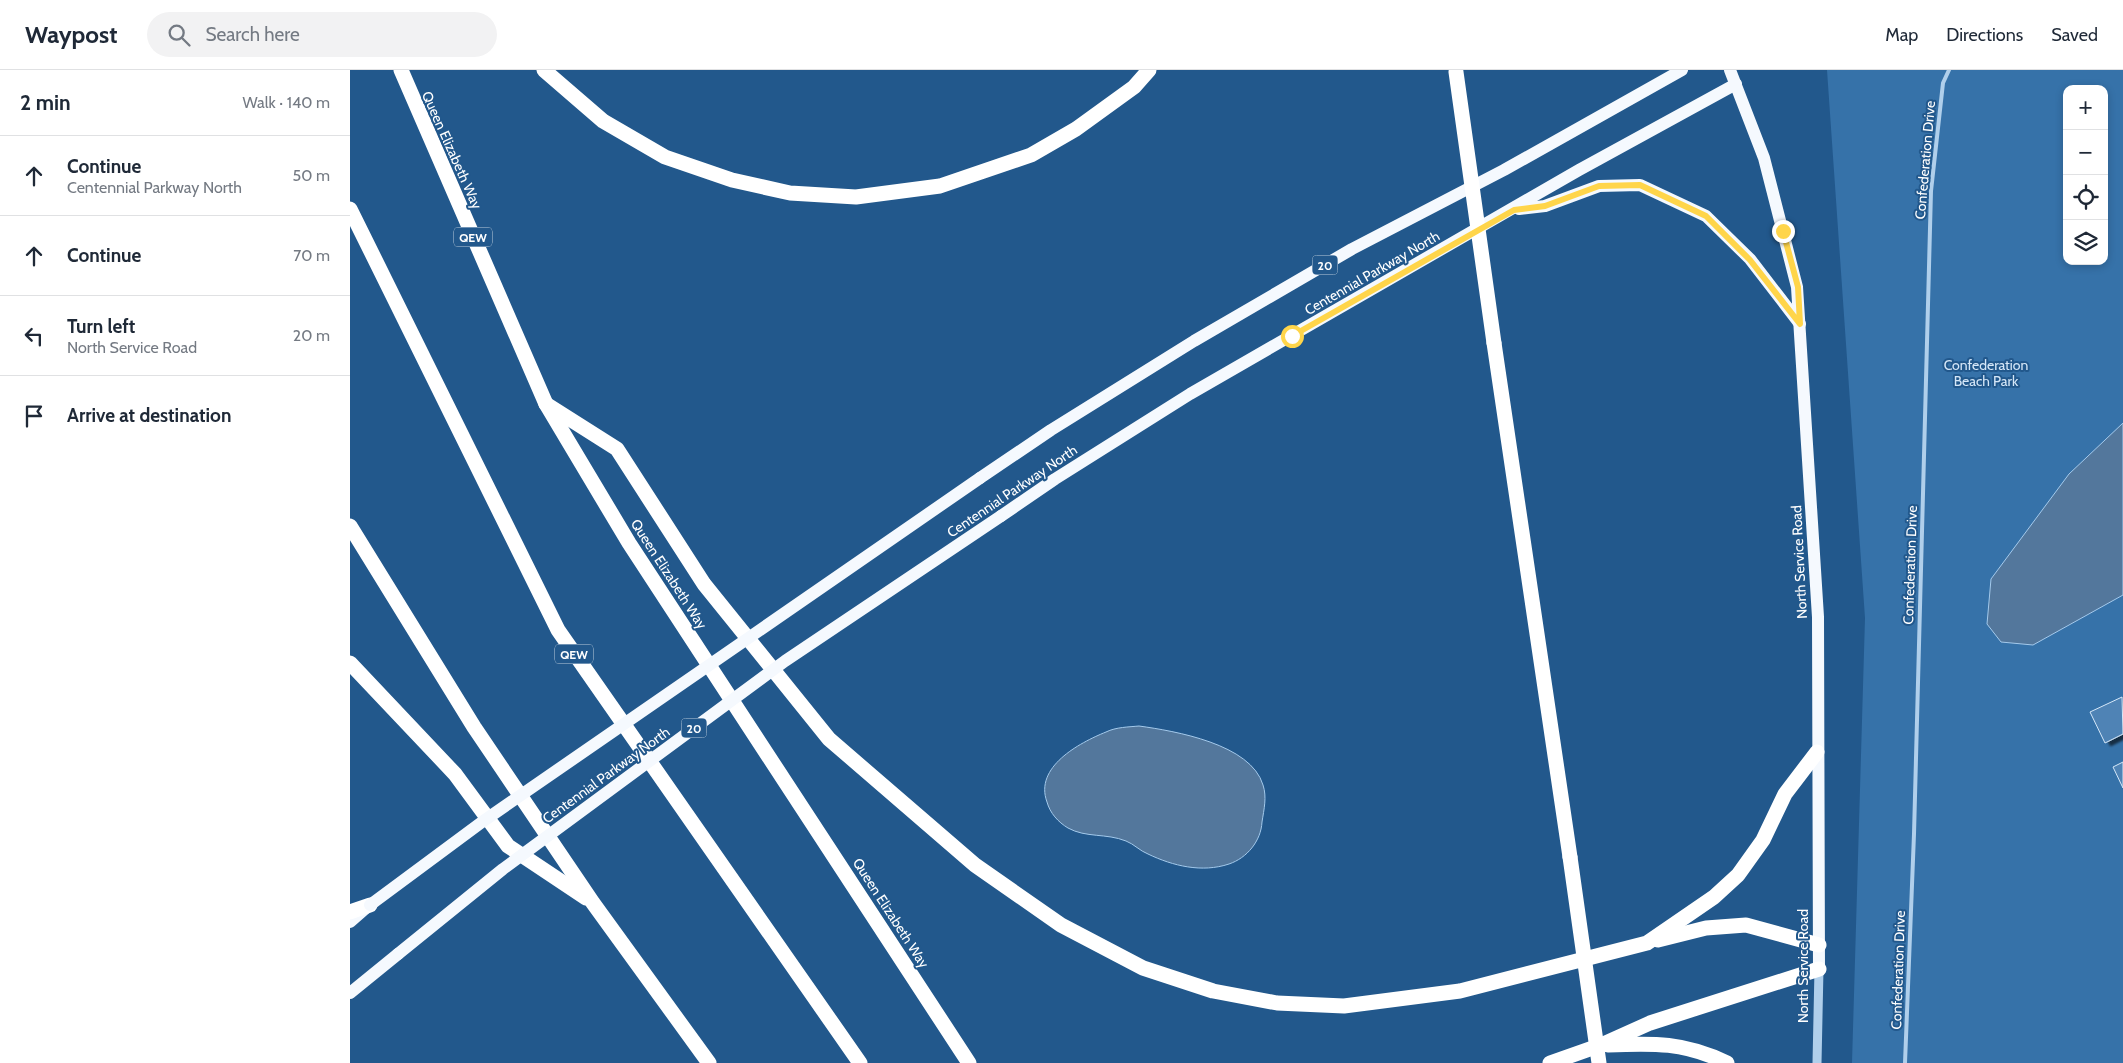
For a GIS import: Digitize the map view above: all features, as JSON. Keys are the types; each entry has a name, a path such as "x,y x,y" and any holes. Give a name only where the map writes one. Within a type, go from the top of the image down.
{"highway":[{"name":"Queen Elizabeth Way","path":"401,70 546,404 635,551 970,1063"},
{"path":"544,70 603,121 664,157 732,180 790,193 856,198 940,186 1031,155 1083,124 1134,86 1149,70"},
{"path":"1456,71 1599,1063"},
{"name":"QEW","path":"350,209 558,630 860,1063"},
{"path":"546,404 617,449 704,584 830,739 975,865 1062,925 1143,968 1212,991 1277,1003 1344,1006 1460,991 1706,928 1746,925 1819,946"},
{"path":"350,526 474,727 593,903 709,1063"},
{"path":"350,663 455,774 508,846 593,903"},
{"path":"1647,943 1714,897 1738,876 1763,840 1785,794 1817,752"},
{"path":"350,912 370,905"},
{"path":"1550,1063 1602,1046 1650,1023 1819,968"},
{"path":"1602,1046 1659,1043 1707,1053 1727,1063"}],"main road":[{"name":"Centennial Parkway North","path":"350,922 482,822 1051,430 1202,336 1352,249 1504,170 1682,70"},
{"name":"North Service Road","path":"1730,70 1764,158 1798,287 1818,617 1819,968"},
{"name":"Centennial Parkway North","path":"350,993 503,869 778,667 1055,479 1190,394 1514,210 1579,170 1736,84"},
{"path":"1514,210 1545,206 1599,186 1640,185 1706,216 1750,260 1800,324"}],"street":[{"name":"North Service Road","path":"1817,1063 1819,968"}],"lane":[{"name":"Confederation Drive","path":"1905,1063 1914,824 1931,191 1943,84 1949,70"}],"green space":[{"name":"Confederation Beach Park","path":"1827,70 2123,70 2123,1063 1852,1063 1865,618"}],"shaded area":[{"path":"2123,423 2123,595 2033,645 2001,642 1987,624 1991,579 2069,474"},
{"path":"1139,726 1191,736 1210,742 1244,759 1256,771 1265,794 1261,829 1256,842 1242,858 1219,867 1198,868 1177,865 1145,853 1126,841 1075,831 1064,826 1055,817 1048,806 1045,789 1047,778 1053,767 1072,750 1095,737 1110,730"}],"building":[{"path":"2122,697 2123,734 2105,743 2090,712"},
{"path":"2123,762 2123,788 2113,767"}],"route":[{"path":"1292,336 1514,210 1545,206 1599,186 1640,185 1706,216 1750,260 1800,324 1798,287 1783,231"}]}
